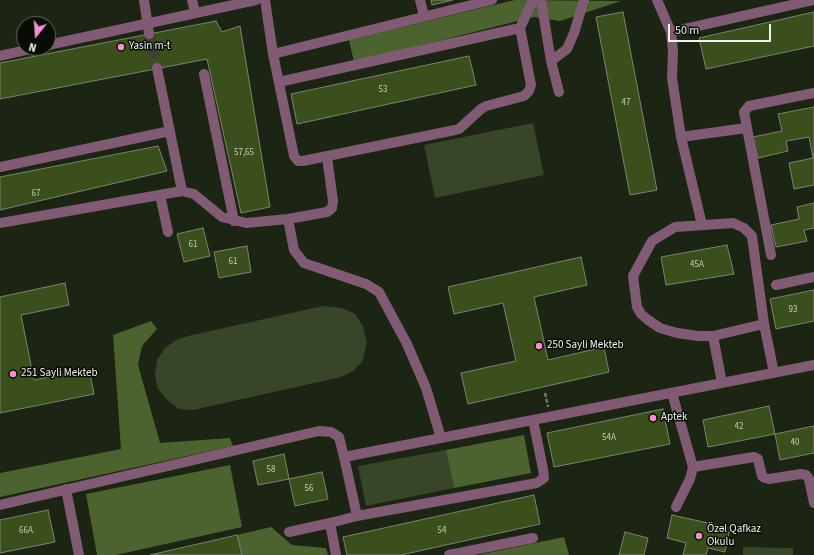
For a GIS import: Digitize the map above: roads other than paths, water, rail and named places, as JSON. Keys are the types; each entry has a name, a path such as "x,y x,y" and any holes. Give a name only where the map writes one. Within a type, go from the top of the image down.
{"street":[{"path":"144,0 149,34"},
{"path":"192,0 195,12"},
{"path":"56,43 256,0"},
{"path":"265,0 273,54 294,156 298,161 303,162 459,129 486,106 524,96 529,91 531,85 520,28 533,0"},
{"path":"420,0 424,16"},
{"path":"273,54 492,0"},
{"path":"541,0 551,61 559,92"},
{"path":"551,61 567,49 584,0"},
{"path":"657,0 671,32 673,51 672,78 681,137 702,225"},
{"path":"671,32 814,0"},
{"path":"279,82 520,28"},
{"path":"0,56 16,52"},
{"path":"157,68 182,191"},
{"path":"204,74 234,221"},
{"path":"771,255 744,112 749,106 814,93"},
{"path":"681,137 746,128"},
{"path":"0,167 170,131"},
{"path":"0,223 182,191 194,194 222,217 246,223 288,219 327,212 332,208 333,201 327,156"},
{"path":"160,195 168,232"},
{"path":"288,219 294,250 304,263 366,284 379,292 410,352 426,388 441,438"},
{"path":"764,324 713,336 677,333 660,328 648,320 636,307 634,276 652,241 675,227 733,223 744,228 752,236 764,324 774,373"},
{"path":"776,285 814,277"},
{"path":"713,336 722,383"},
{"path":"344,457 814,366"},
{"path":"672,393 693,467 690,479 676,507"},
{"path":"289,532 357,516 537,483 544,478 533,420"},
{"path":"0,505 319,431 330,432 339,437 357,516"},
{"path":"693,467 754,457 758,459 762,476 765,478 769,479 801,474 806,475 809,479 814,503"},
{"path":"66,490 79,555"},
{"path":"330,523 336,555"},
{"path":"449,555 533,538"}],"tunnel":[{"path":"149,34 157,68"}],"place":[{"name":"Yasin m-t","path":"121,47"},
{"name":"250 Sayli Mekteb","path":"539,346"},
{"name":"251 Sayli Mekteb","path":"13,374"},
{"name":"Aptek","path":"653,418"},
{"name":"Özəl Qafkaz Okulu","path":"699,536"}]}
